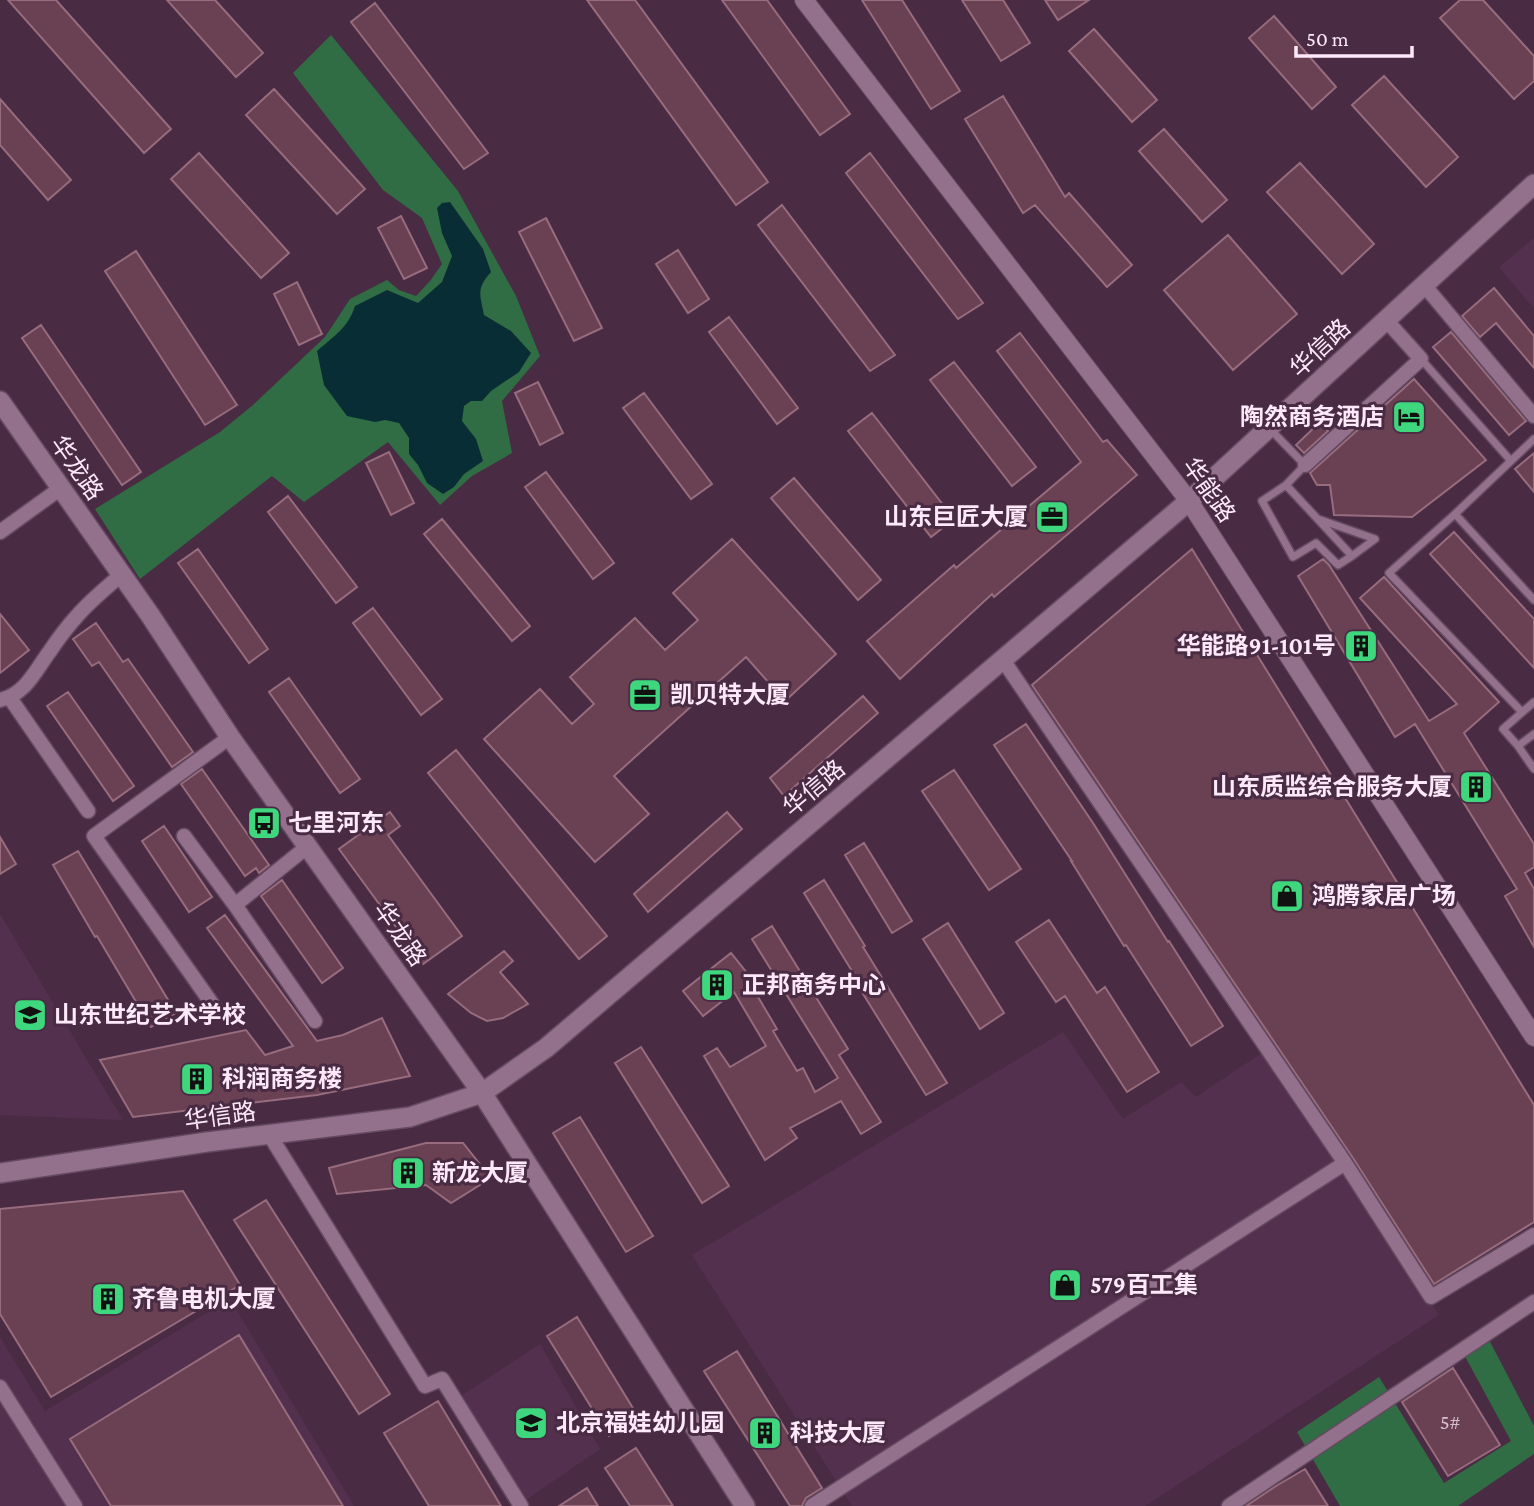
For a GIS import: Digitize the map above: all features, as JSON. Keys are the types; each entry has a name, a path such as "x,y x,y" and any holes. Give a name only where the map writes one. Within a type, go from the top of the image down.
{"main road":[{"name":"华信路","path":"0,1173 410,1116 482,1093 547,1048 1189,501 1534,184"},
{"name":"华龙路","path":"0,401 150,615 230,737 482,1093 745,1506"}],"street":[{"name":"华能路","path":"811,2 1189,501 1534,1037"},
{"path":"1424,285 1534,416"},
{"path":"1305,465 1421,359 1386,320"},
{"path":"0,533 61,488"},
{"path":"88,811 5,699 24,687 76,617 121,575"},
{"path":"1003,660 1345,1163 1431,1297 1534,1235"},
{"path":"215,1008 94,836 230,737"},
{"path":"184,836 315,1021"},
{"path":"235,905 308,846"},
{"path":"269,1134 425,1386 442,1379 521,1506"},
{"path":"812,1506 1345,1163"},
{"path":"1229,1506 1534,1302"},
{"path":"0,1387 75,1506"}],"lane":[{"path":"1421,359 1511,461"},
{"path":"1269,428 1305,465 1286,485 1262,502 1293,557 1316,543 1338,565 1375,539 1318,519"},
{"path":"1522,712 1389,573 1534,439"},
{"path":"1286,485 1352,556"},
{"path":"1455,514 1534,600"},
{"path":"1534,702 1503,729 1534,769"},
{"path":"1518,746 1534,734"}],"shaded area":[{"path":"450,202 483,249 491,272 480,292 484,315 511,331 531,353 519,372 491,391 482,401 471,401 464,406 462,421 476,439 483,461 443,494 427,483 409,454 409,438 399,423 385,420 375,422 347,416 324,385 317,351 344,326 355,306 387,290 418,303 442,282 452,256 442,233 437,208 442,203"},
{"path":"1534,238 1534,309 1499,267"},
{"name":"山东世纪艺术学校","path":"0,914 123,1120 0,1115"},
{"name":"579百工集","path":"1063,1032 1123,1119 1181,1082 1196,1097 1263,1052 1439,1315 1145,1506 852,1506 692,1255"},
{"path":"230,1299 354,1506 0,1506 0,1337 45,1411"},
{"name":"北京福娃幼儿园","path":"540,1344 600,1449 526,1500 461,1396"}],"green space":[{"path":"331,35 458,191 516,296 540,356 502,401 512,453 472,476 440,505 388,442 304,502 272,476 140,579 95,509 220,432 253,405 325,337 350,299 387,280 399,290 416,296 442,264 422,218 383,190 293,73"},
{"path":"1486,1334 1534,1426 1534,1454 1458,1506 1340,1506 1297,1432 1379,1377 1444,1483 1511,1441 1461,1349"}],"building":[{"path":"8,0 56,0 171,129 144,153"},
{"path":"167,0 215,0 263,53 236,77"},
{"path":"587,0 635,0 768,182 736,205"},
{"path":"722,0 767,0 850,114 820,135"},
{"path":"862,0 902,0 960,91 931,109"},
{"path":"962,0 1003,0 1030,43 1001,61"},
{"path":"1045,0 1089,0 1058,20"},
{"path":"1460,0 1483,0 1534,56 1534,81 1514,99 1440,18"},
{"path":"375,3 488,153 464,169 351,22"},
{"path":"1274,16 1336,87 1312,109 1249,38"},
{"path":"1094,29 1157,100 1132,122 1069,51"},
{"path":"1384,76 1458,157 1426,187 1352,105"},
{"path":"274,89 365,189 337,214 246,115"},
{"path":"1003,96 1065,197 1069,193 1132,265 1107,287 1035,205 1023,213 965,119"},
{"path":"0,99 71,180 48,200 0,145"},
{"path":"1164,129 1227,200 1202,222 1139,151"},
{"path":"199,153 289,253 261,278 171,179"},
{"path":"870,153 983,303 958,319 846,173"},
{"path":"1300,163 1374,244 1342,274 1267,192"},
{"path":"782,205 895,355 870,371 758,225"},
{"path":"401,216 427,268 404,279 378,228"},
{"path":"546,218 602,328 574,341 519,232"},
{"path":"1228,235 1297,314 1233,370 1164,290"},
{"path":"678,250 709,299 688,313 656,264"},
{"path":"136,251 237,405 205,425 105,271"},
{"path":"297,282 322,334 299,345 274,294"},
{"path":"1494,288 1534,336 1534,368 1496,323 1480,337 1462,316"},
{"path":"729,317 798,408 777,424 709,332"},
{"path":"41,325 141,472 122,485 22,338"},
{"path":"1451,332 1526,421 1509,435 1433,347"},
{"path":"1020,333 1103,442 1107,440 1137,475 994,597 992,594 900,679 867,641 954,565 956,568 1081,462 997,351"},
{"path":"954,362 1036,467 1012,486 930,380"},
{"name":"陶然商务酒店","path":"1414,379 1486,460 1412,517 1334,515 1330,485 1317,485 1310,473"},
{"path":"538,382 563,433 540,445 515,393"},
{"path":"644,393 712,484 691,499 623,408"},
{"path":"872,413 954,519 931,537 848,431"},
{"path":"1320,422 1328,431 1304,453 1296,445"},
{"path":"389,452 414,503 391,515 366,463"},
{"path":"1534,453 1534,492 1515,469"},
{"path":"546,472 614,563 593,579 525,487"},
{"path":"794,478 881,580 858,600 771,498"},
{"path":"288,496 357,587 336,603 268,512"},
{"path":"442,519 530,626 512,641 424,534"},
{"path":"1454,532 1534,619 1534,668 1430,554"},
{"name":"凯贝特大厦","path":"732,539 836,654 785,701 746,657 614,776 649,814 595,862 484,739 540,689 572,724 594,704 570,677 635,618 665,650 698,620 673,593"},
{"path":"198,549 268,649 249,663 178,563"},
{"name":"鸿腾家居广场","path":"1192,549 1534,1105 1534,1222 1434,1284 1353,1158 1032,685"},
{"path":"1323,559 1429,721 1457,704 1360,598 1384,577 1499,702 1464,733 1534,844 1534,867 1525,873 1534,889 1534,947 1505,896 1517,889 1415,724 1395,737 1298,576"},
{"path":"373,608 442,699 421,715 353,623"},
{"path":"0,614 29,650 0,673"},
{"path":"96,623 123,662 128,659 193,752 172,767 99,662 92,666 73,639"},
{"path":"289,678 360,779 340,793 269,692"},
{"path":"68,692 134,786 113,801 47,706"},
{"path":"863,696 878,713 784,796 770,778"},
{"path":"1026,724 1223,1026 1191,1046 994,745"},
{"path":"456,750 607,936 579,959 428,773"},
{"path":"202,769 269,865 259,873 256,868 245,876 181,784"},
{"path":"954,770 1021,869 989,890 922,791"},
{"path":"390,812 400,826 388,835 462,936 423,964 339,849"},
{"path":"727,812 742,829 648,912 634,894"},
{"path":"164,826 212,897 189,912 142,841"},
{"path":"0,837 16,864 0,874"},
{"path":"864,843 912,921 892,933 845,855"},
{"path":"78,851 176,1013 151,1027 53,865"},
{"path":"282,880 343,968 322,983 261,896"},
{"path":"824,880 947,1083 926,1095 804,893"},
{"path":"225,915 317,1041 343,1035 382,1018 410,1076 317,1095 133,1117 100,1060 246,1030 265,1055 293,1046 207,928"},
{"path":"1049,920 1097,993 1105,987 1159,1072 1127,1092 1065,996 1056,1002 1016,942"},
{"path":"948,923 1004,1013 980,1029 923,939"},
{"path":"772,926 848,1049 839,1055 881,1122 861,1134 841,1101 790,1128 797,1138 765,1160 704,1056 717,1048 730,1067 766,1046 734,992 703,1016 683,991 731,953 751,978 748,980 777,1029 773,1031 797,1071 803,1068 815,1092 838,1078 752,939"},
{"path":"504,951 513,961 500,972 528,1004 503,1018 487,1021 471,1013 448,994"},
{"path":"641,1047 729,1186 702,1203 615,1063"},
{"path":"580,1117 653,1236 626,1252 553,1133"},
{"name":"新龙大厦","path":"426,1143 463,1143 491,1178 451,1203 426,1185 337,1194 329,1168"},
{"name":"齐鲁电机大厦","path":"183,1191 240,1285 51,1397 0,1314 0,1209"},
{"path":"266,1200 390,1394 359,1414 234,1220"},
{"path":"577,1317 639,1418 609,1436 547,1336"},
{"path":"239,1335 343,1506 111,1506 70,1439"},
{"name":"科技大厦","path":"737,1351 822,1488 806,1498 802,1506 790,1506 704,1371"},
{"path":"1453,1368 1500,1445 1448,1476 1402,1402"},
{"path":"438,1401 501,1506 429,1506 384,1433"},
{"path":"636,1448 673,1506 630,1506 605,1468"},
{"path":"1305,1469 1328,1506 1246,1506 1276,1486"},
{"path":"587,1488 598,1506 559,1506"}],"place":[{"name":"陶然商务酒店","path":"1409,417"},
{"name":"山东巨匠大厦","path":"1052,517"},
{"name":"华能路91-101号","path":"1361,646"},
{"name":"凯贝特大厦","path":"645,695"},
{"name":"山东质监综合服务大厦","path":"1476,787"},
{"name":"七里河东","path":"264,823"},
{"name":"鸿腾家居广场","path":"1287,896"},
{"name":"正邦商务中心","path":"717,985"},
{"name":"山东世纪艺术学校","path":"30,1015"},
{"name":"科润商务楼","path":"197,1079"},
{"name":"新龙大厦","path":"408,1173"},
{"name":"579百工集","path":"1065,1285"},
{"name":"齐鲁电机大厦","path":"108,1299"},
{"name":"北京福娃幼儿园","path":"531,1423"},
{"name":"科技大厦","path":"765,1433"}]}
